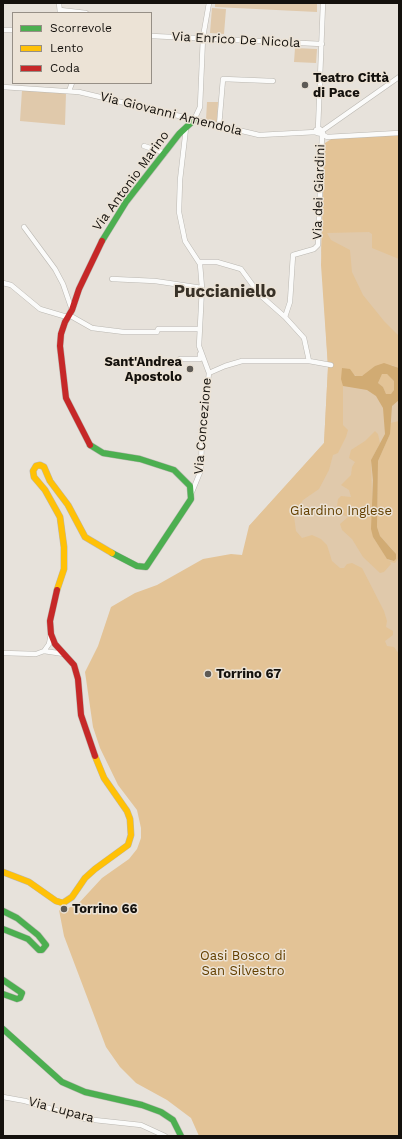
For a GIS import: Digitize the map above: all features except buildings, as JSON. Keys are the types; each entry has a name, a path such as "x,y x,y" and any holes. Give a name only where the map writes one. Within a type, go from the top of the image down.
{"street":[{"path":"59,3 60,12"},
{"path":"194,120 200,108 204,37 209,3"},
{"path":"320,132 323,3"},
{"name":"Via Enrico De Nicola","path":"152,36 204,37 226,41 322,44"},
{"path":"320,132 399,77"},
{"path":"219,126 223,79 273,81"},
{"path":"69,91 72,84"},
{"name":"Via Giovanni Amendola","path":"3,87 69,91 260,135 320,132 327,137 399,133"},
{"name":"Via Antonio Marino","path":"192,492 190,486 174,470 164,465 103,453 91,447 65,394 60,346 61,334 79,289 101,242 119,212 165,152 194,120"},
{"name":"Via Concezione","path":"187,126 180,175 179,212 185,241 199,262 202,288 199,330 200,350 209,373 202,431 201,470 192,492"},
{"name":"Via dei Giardini","path":"285,317 290,302 294,255 314,249 318,245 320,132"},
{"path":"144,146 165,152"},
{"path":"24,227 48,258 61,279 69,314"},
{"path":"199,262 217,262 241,269 260,295 285,317 304,338 309,361"},
{"path":"112,279 155,281 202,288"},
{"path":"3,283 11,285 40,309 69,314 92,328 124,332 199,330"},
{"path":"180,359 200,358 200,350"},
{"path":"209,373 242,361 309,361 331,364"},
{"path":"3,872 30,882 56,901 63,903 72,897 85,878 95,869 128,845 131,835 130,819 127,811 104,778 90,746 81,715 78,679 74,665 55,644 52,634 50,621 56,591 64,569 64,547 60,517 45,490 34,477 33,471 36,466 40,465 44,467 50,481 68,505 85,537 91,542 137,566 146,567 150,563 183,513 191,499 192,492"},
{"path":"44,651 49,644 52,634"},
{"path":"3,653 36,654 44,651 52,651 65,654"},
{"path":"3,911 17,918 38,935 46,945 42,950 39,950 28,939 16,932 3,929"},
{"path":"3,980 22,993 20,998 16,999 3,994"},
{"path":"3,1029 62,1082 85,1092 142,1105 161,1112 173,1120 181,1136"},
{"name":"Via Lupara","path":"3,1097 25,1100 85,1118 141,1125 165,1136"}],"green space":[{"path":"215,3 317,3 317,12 215,7"},
{"path":"212,8 226,9 224,34 210,33"},
{"path":"295,48 317,49 316,63 294,62"},
{"path":"22,90 66,93 65,125 20,121"},
{"path":"207,102 218,102 217,123 206,120"},
{"name":"Giardino Inglese","path":"399,134 399,725 249,526 324,443 328,367 321,250 325,143"},
{"name":"Oasi Bosco di San Silvestro","path":"399,134 399,259 372,248 372,234 369,232 327,233 331,240 350,250 352,272 363,295 384,321 399,336 399,368 392,365 375,366 367,374 358,377 343,368 343,425 348,430 346,437 338,453 333,455 329,470 319,489 303,500 294,516 296,531 302,538 312,535 321,539 327,545 332,561 340,568 344,568 347,564 352,563 362,568 384,611 387,621 386,627 393,631 393,635 385,641 387,646 394,647 399,654 399,1136 199,1136 191,1118 167,1100 136,1083 120,1067 106,1047 64,936 59,910 78,904 102,878 129,859 137,849 141,838 141,828 137,810 118,785 100,748 93,727 85,672 98,646 111,607 135,593 157,585 203,559 231,554 242,555 249,526 324,443 328,367 321,265 325,143 333,138"},
{"path":"382,374 387,374 394,381 394,390 391,394 386,394 383,387 378,383"},
{"path":"399,421 399,557 395,563 390,562 391,564 384,572 380,573 363,557 352,539 342,530 340,524 348,517 341,514 337,506 338,499 341,496 351,497 349,490 341,485 351,475 352,467 355,462 349,458 351,450 365,441 375,431 378,434 380,443 371,460 373,537 388,560 394,561 396,559 393,550 380,536 377,527 378,461 390,434 390,423"}],"shaded area":[{"path":"384,363 399,368 399,400 392,406 390,434 378,461 377,527 380,536 396,554 396,559 394,561 387,559 373,537 371,529 373,480 371,460 385,434 383,408 376,396 367,390 343,386 341,379 342,368 350,369 355,376 362,376 375,366","holes":["382,374 387,374 394,381 394,390 391,394 386,394 383,387 378,383"]}],"traffic: fast":[{"path":"102,241 126,202 179,134 194,120"},
{"path":"90,445 103,453 140,459 174,470 190,486 191,499 146,567 137,566 112,553"},
{"path":"3,911 17,918 38,935 46,945 42,950 39,950 28,939 3,929"},
{"path":"3,980 22,993 20,998 17,999 3,994"},
{"path":"3,1029 62,1082 85,1092 142,1105 161,1112 173,1120 181,1136"}],"traffic: slow":[{"path":"57,590 64,569 64,547 60,517 45,490 34,477 33,471 36,466 40,465 44,467 50,481 68,505 85,537 112,553"},
{"path":"3,872 29,882 56,901 63,903 72,897 85,878 95,869 128,845 131,835 130,819 127,811 104,778 95,756"}],"traffic: jam":[{"path":"90,445 66,398 60,346 61,334 65,322 72,310 79,289 102,241"},
{"path":"57,590 50,621 51,634 55,644 74,665 78,679 81,715 95,756"}],"place":[{"name":"Teatro Città di Pace","path":"305,85"},
{"name":"Sant'Andrea Apostolo","path":"190,369"},
{"name":"Torrino 67","path":"208,674"},
{"name":"Torrino 66","path":"64,909"}],"district":[{"name":"Puccianiello","path":"225,292"}]}
